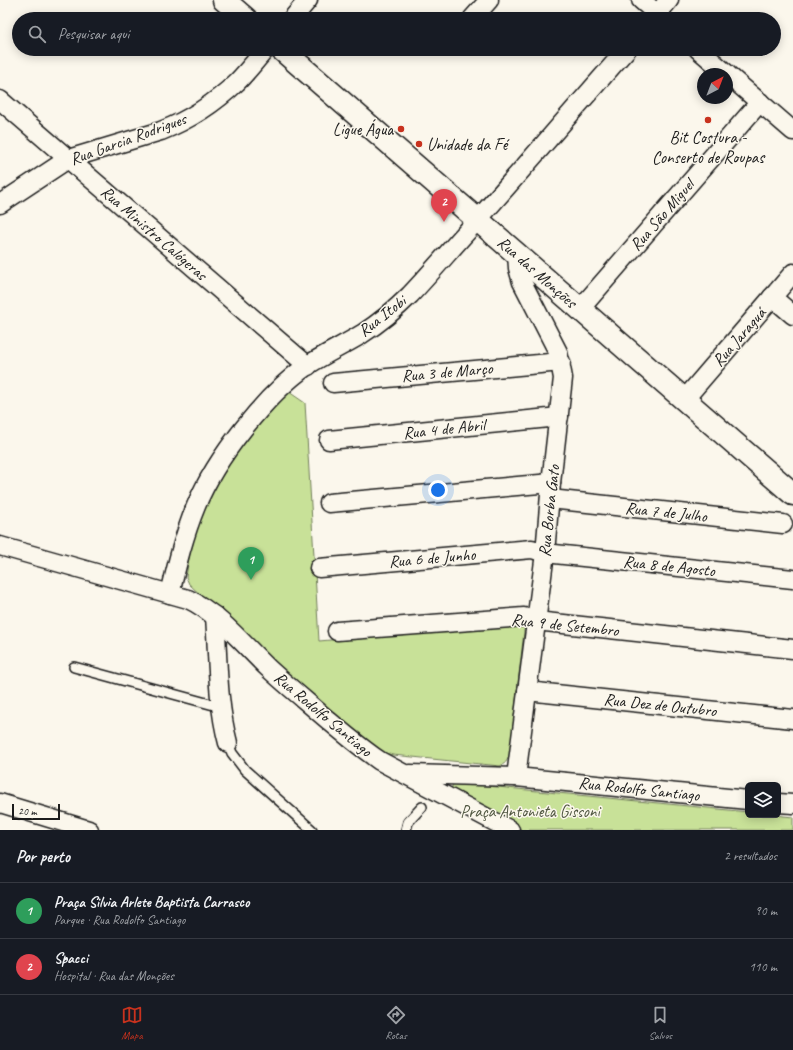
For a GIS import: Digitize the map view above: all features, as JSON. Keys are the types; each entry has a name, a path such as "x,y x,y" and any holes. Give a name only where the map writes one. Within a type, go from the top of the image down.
{"street":[{"path":"224,0 238,12"},
{"path":"298,12 308,0"},
{"path":"478,12 488,0"},
{"path":"641,0 653,12"},
{"path":"661,12 669,0"},
{"name":"Rua Garcia Rodrigues","path":"0,204 68,159 161,131 188,118 232,86 260,56"},
{"name":"Rua das Monções","path":"289,56 793,494"},
{"name":"Rua Itobi","path":"170,594 182,543 196,505 207,483 244,427 274,395 308,366 362,334 385,318 409,296 478,220 621,56"},
{"path":"706,56 720,68"},
{"path":"733,79 793,131"},
{"name":"Rua Ministro Calógeras","path":"0,100 308,366"},
{"name":"Rua São Miguel","path":"580,309 760,102"},
{"name":"Rua Borba Gato","path":"516,777 545,552 550,491 563,378 561,362 550,336 522,282 518,268 517,254"},
{"name":"Rua Jaraguá","path":"684,400 793,273"},
{"path":"772,297 793,315"},
{"name":"Rua 3 de Março","path":"333,383 561,362"},
{"name":"Rua 4 de Abril","path":"329,440 559,417"},
{"name":"Rua 7 de Julho","path":"329,503 550,491 783,524"},
{"name":"Rua Rodolfo Santiago","path":"0,546 197,603 215,616 270,670 351,740 380,761 405,774 516,777 745,800"},
{"name":"Rua 6 de Junho","path":"319,568 532,549 545,552"},
{"name":"Rua 8 de Agosto","path":"545,552 793,579"},
{"path":"215,616 221,707 223,724 228,742"},
{"name":"Rua 9 de Setembro","path":"337,631 524,617 536,621 793,649"},
{"name":"Rua Dez de Outubro","path":"527,691 793,719"},
{"path":"405,774 510,830"},
{"path":"0,803 89,830"},
{"path":"781,803 793,804"}],"lane":[{"path":"74,667 221,707"},
{"path":"228,742 232,753 245,770 312,830"},
{"path":"406,830 408,822 422,807"}],"green space":[{"path":"289,392 305,403 319,641 525,623 510,752 504,764 500,766 385,753 366,741 310,694 189,584 186,577 191,545 213,488 236,450 263,417"},
{"name":"Praça Antonieta Gissoni","path":"457,783 745,812 745,818 781,818 781,816 793,817 793,830 522,830 464,801 451,789 453,784"}],"place":[{"name":"Bit Costura - Conserto de Roupas","path":"708,120"},
{"name":"Ligue Água","path":"401,129"},
{"name":"Unidade da Fé","path":"419,144"},
{"name":"Spacci","path":"444,222"},
{"name":"Praça Silvia Arlete Baptista Carrasco","path":"251,580"}]}
